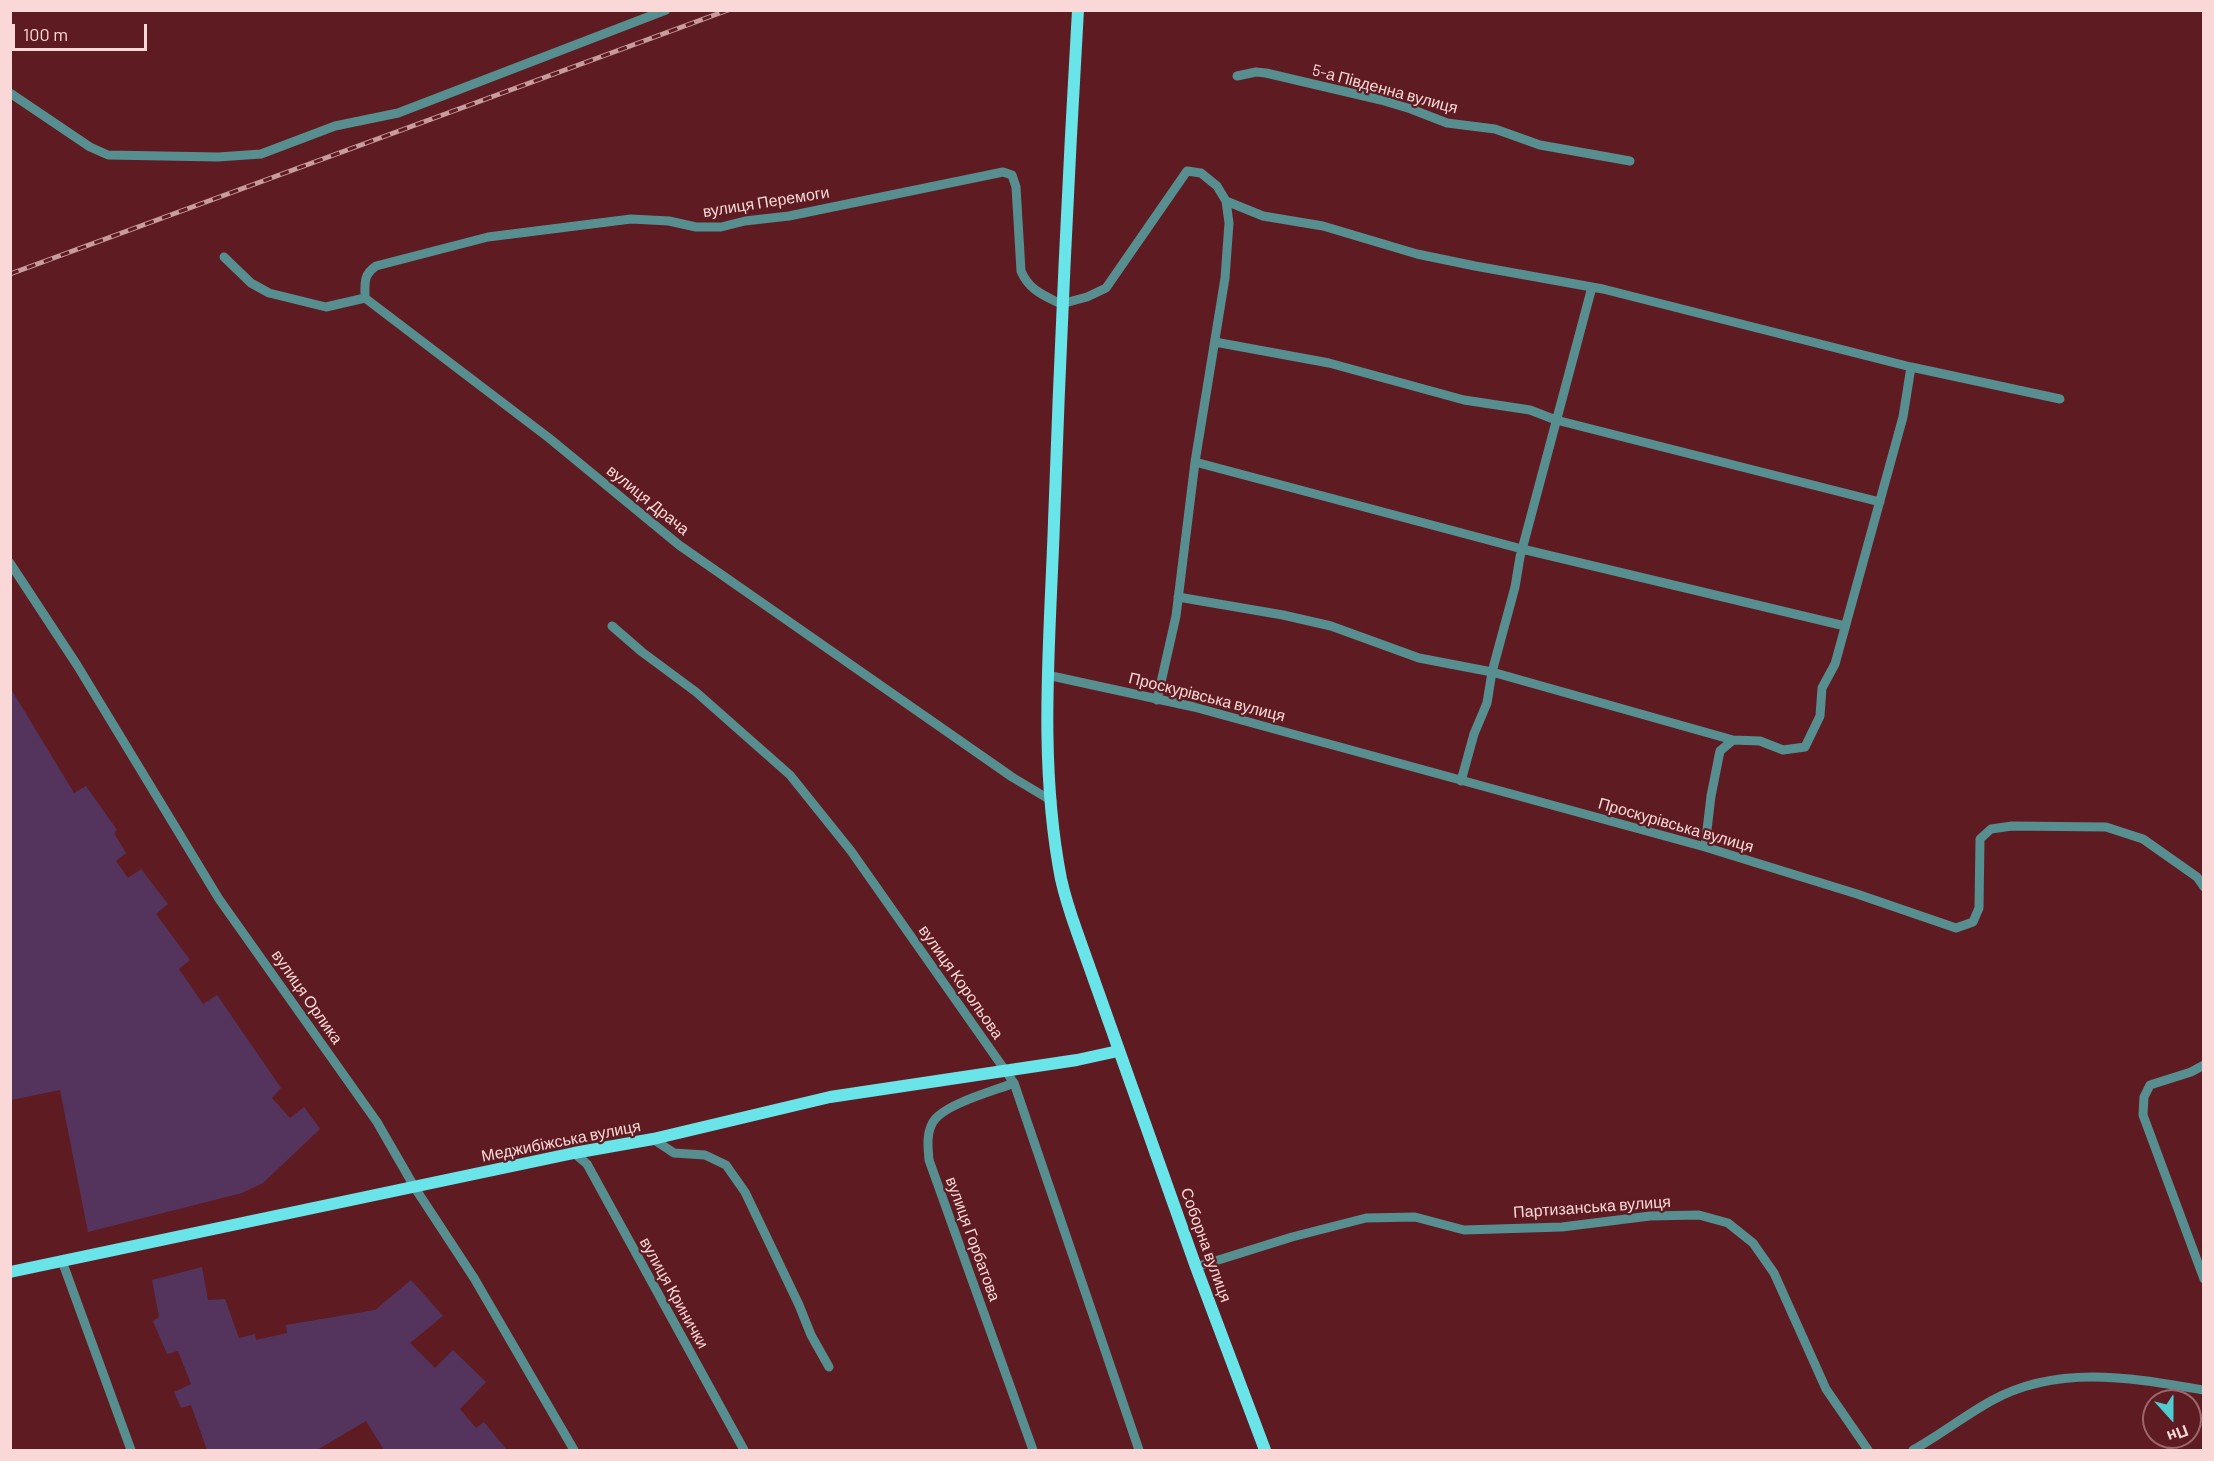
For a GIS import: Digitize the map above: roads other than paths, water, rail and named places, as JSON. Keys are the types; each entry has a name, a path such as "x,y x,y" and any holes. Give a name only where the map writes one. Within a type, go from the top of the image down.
{"main road":[{"name":"Соборна вулиця","path":"1078,10 1061,304 1047,675 1047,740 1061,881 1118,1051 1265,1450"},
{"name":"Меджибіжська вулиця","path":"10,1272 574,1153 653,1139 830,1097 1077,1060 1118,1051"}],"street":[{"path":"10,93 90,147 108,155 218,158 261,154 335,126 398,113 666,10"},
{"name":"5-а Південна вулиця","path":"1237,76 1256,72 1266,73 1391,103 1447,123 1495,129 1540,145 1630,162"},
{"path":"1061,304 1087,297 1106,288 1187,171 1201,173 1217,186 1226,201 1229,223 1225,278 1195,462 1176,616 1157,700"},
{"name":"вулиця Перемоги","path":"365,298 368,272 376,266 488,237 631,219 669,221 696,227 721,227 789,216 1003,172 1012,175 1016,187 1021,271 1025,282 1033,290 1061,304"},
{"path":"1226,201 1263,216 1323,226 1417,254 1475,267 1592,287 1911,367 2060,399"},
{"path":"224,256 251,283 269,293 326,307 365,298"},
{"path":"1461,781 1474,734 1487,703 1492,672 1515,587 1522,549 1592,287"},
{"name":"вулиця Драча","path":"365,298 549,438 679,545 1012,777 1052,801"},
{"path":"1215,342 1329,363 1464,400 1530,410 1556,420 1880,502"},
{"path":"1178,597 1283,615 1331,626 1419,658 1492,672 1733,740 1760,741 1783,750 1805,747 1820,716 1822,688 1835,664 1903,417 1911,367"},
{"path":"1195,462 1522,549 1845,626"},
{"name":"вулиця Орлика","path":"10,563 77,665 219,898 377,1122 415,1188 474,1278 574,1450"},
{"name":"вулиця Корольова","path":"612,626 642,652 696,692 790,775 851,851 1014,1083 1139,1450"},
{"name":"Проскурівська вулиця","path":"1047,675 1205,710 1705,847 1857,894 1956,928 1973,922 1979,908 1980,839 1991,829 2012,826 2106,827 2143,839 2197,877 2204,887"},
{"path":"1705,847 1711,796 1720,751 1733,740"},
{"path":"2204,1065 2191,1072 2150,1085 2144,1097 2143,1115 2204,1279"},
{"name":"вулиця Горбатова","path":"1014,1083 948,1110 934,1121 927,1139 929,1160 1034,1450"},
{"path":"653,1139 674,1153 705,1155 726,1164 746,1192 829,1367"},
{"name":"вулиця Кринички","path":"574,1153 586,1164 744,1450"},
{"name":"Партизанська вулиця","path":"1196,1267 1292,1237 1366,1218 1414,1217 1464,1230 1562,1227 1650,1216 1699,1215 1728,1223 1753,1243 1774,1274 1826,1389 1868,1450"},
{"path":"62,1261 131,1450"},
{"path":"1913,1450 1992,1401 2033,1385 2071,1377 2090,1376 2151,1381 2204,1390"}],"railway":[{"path":"10,274 728,10"}]}
